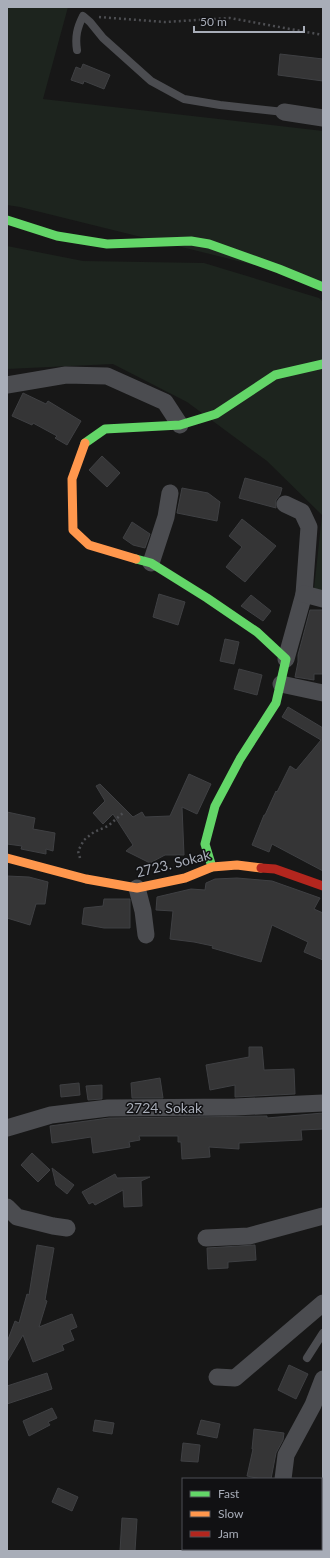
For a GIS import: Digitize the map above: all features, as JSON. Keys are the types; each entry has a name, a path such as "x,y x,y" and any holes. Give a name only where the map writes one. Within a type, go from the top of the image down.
{"street":[{"path":"284,112 323,118"},
{"path":"7,220 58,236 107,244 184,241 209,244 279,269 323,287"},
{"path":"286,659 257,632 207,598 151,563 88,545 73,530 72,480 84,444 105,429 180,425 216,414 275,375 323,364"},
{"path":"7,385 66,375 106,376 165,402 180,425"},
{"path":"151,563 166,517 170,493"},
{"path":"212,867 205,844 215,806 240,759 276,702 304,594 309,527 302,512 285,504"},
{"path":"304,594 323,599"},
{"path":"280,684 323,692"},
{"name":"2723. Sokak","path":"7,858 86,879 137,888 184,878 212,867 237,865 275,869 323,886"},
{"path":"137,888 143,911 146,935"},
{"name":"2724. Sokak","path":"7,1128 52,1115 108,1108 235,1107 323,1103"},
{"path":"7,1207 17,1217 67,1228"},
{"path":"206,1238 249,1236 323,1216"},
{"path":"217,1376 235,1378 323,1303"},
{"path":"283,1478 286,1455 313,1405 323,1379"}],"lane":[{"path":"77,50 76,39 78,27 83,16 103,38 151,81 184,98 220,105 284,112"},
{"path":"307,1358 323,1333"}],"path":[{"path":"83,16 165,22 230,18 323,34"},
{"path":"68,874 81,860 78,851 84,840 94,832 108,826 123,813"}],"shaded area":[{"path":"7,7 68,7 43,99 323,131 323,282 7,205"},
{"path":"7,246 83,261 204,263 319,298 323,302 323,591 314,589 322,515 267,461 187,402 113,364 7,369"}],"building":[{"path":"280,54 323,59 323,81 278,75"},
{"path":"83,64 110,75 104,89 84,81 83,84 71,80 76,67 81,69"},
{"path":"23,393 46,404 48,401 81,421 67,445 55,438 57,436 33,423 32,425 12,416"},
{"path":"102,456 120,473 107,487 89,470"},
{"path":"245,478 282,488 280,495 276,500 276,508 239,498"},
{"path":"182,488 208,493 220,502 217,521 177,513"},
{"path":"242,519 276,546 245,582 226,567 242,547 229,536"},
{"path":"132,522 150,534 145,548 133,545 123,538"},
{"path":"159,594 185,602 178,625 153,617"},
{"path":"251,595 271,611 263,621 241,606"},
{"path":"310,610 323,610 323,674 314,674 314,680 295,677 298,655"},
{"path":"225,639 239,642 234,664 220,661"},
{"path":"239,669 262,675 257,695 234,689"},
{"path":"288,707 323,728 323,871 272,844 269,852 252,845 264,815 290,766 296,770 321,740 282,717"},
{"path":"189,774 211,784 197,814 182,807 184,855 165,855 150,863 126,851 133,845 113,814 103,824 93,813 105,801 96,786 100,784 133,817 142,812 145,817 170,816"},
{"path":"7,812 35,818 33,829 55,833 53,851 46,849 46,854 21,849 22,846 7,844"},
{"path":"7,876 29,877 48,882 45,904 36,904 30,925 7,918"},
{"path":"237,878 272,881 320,898 314,909 323,913 323,960 304,952 308,942 272,925 261,962 212,948 213,946 170,939 173,911 156,910 157,897 191,889 205,890 206,883 215,879"},
{"path":"104,899 130,899 130,928 104,928 82,924 84,908 103,906"},
{"path":"249,1047 262,1047 264,1070 294,1069 295,1094 235,1097 235,1085 210,1090 206,1065 249,1057"},
{"path":"160,1078 163,1098 132,1098 131,1083"},
{"path":"79,1083 80,1095 61,1097 60,1085"},
{"path":"102,1085 102,1099 88,1100 86,1086"},
{"path":"323,1113 323,1129 301,1130 302,1140 239,1143 239,1149 209,1147 210,1157 182,1159 181,1142 178,1142 178,1136 139,1136 140,1140 129,1142 130,1147 93,1153 91,1137 52,1143 50,1126 109,1118 267,1116 267,1118"},
{"path":"32,1153 50,1170 38,1182 21,1165"},
{"path":"52,1168 74,1185 67,1194 56,1185"},
{"path":"115,1174 117,1178 150,1177 141,1181 142,1206 124,1207 123,1190 95,1205 93,1202 89,1204 82,1192"},
{"path":"37,1245 54,1248 45,1300 47,1301 39,1327 72,1314 77,1327 70,1330 74,1340 62,1345 64,1350 33,1362 23,1335 7,1362 7,1342 15,1321 19,1323 27,1294 29,1295"},
{"path":"255,1245 256,1260 228,1262 228,1268 208,1269 207,1248"},
{"path":"289,1365 308,1374 296,1399 278,1390"},
{"path":"47,1373 52,1389 7,1404 7,1386"},
{"path":"52,1408 57,1418 48,1422 50,1425 29,1436 23,1421"},
{"path":"95,1420 114,1423 112,1434 93,1431"},
{"path":"201,1420 220,1424 217,1438 197,1434"},
{"path":"254,1429 284,1433 283,1440 276,1453 271,1478 256,1478 247,1476"},
{"path":"183,1443 200,1445 198,1462 181,1461"},
{"path":"58,1488 78,1497 72,1511 52,1502"},
{"path":"122,1518 137,1519 135,1551 120,1551"}],"traffic: fast":[{"path":"7,220 57,236 107,244 191,241 209,244 279,269 323,287"},
{"path":"85,443 105,429 180,425 216,414 275,375 323,364"},
{"path":"136,559 151,563 207,598 257,632 286,659 276,703 240,759 215,806 205,844 212,867"}],"traffic: slow":[{"path":"85,443 72,479 73,530 89,545 136,559"},
{"path":"7,858 86,879 137,888 185,878 212,867 237,865 261,868"}],"traffic: jam":[{"path":"261,868 275,869 323,886"}]}
